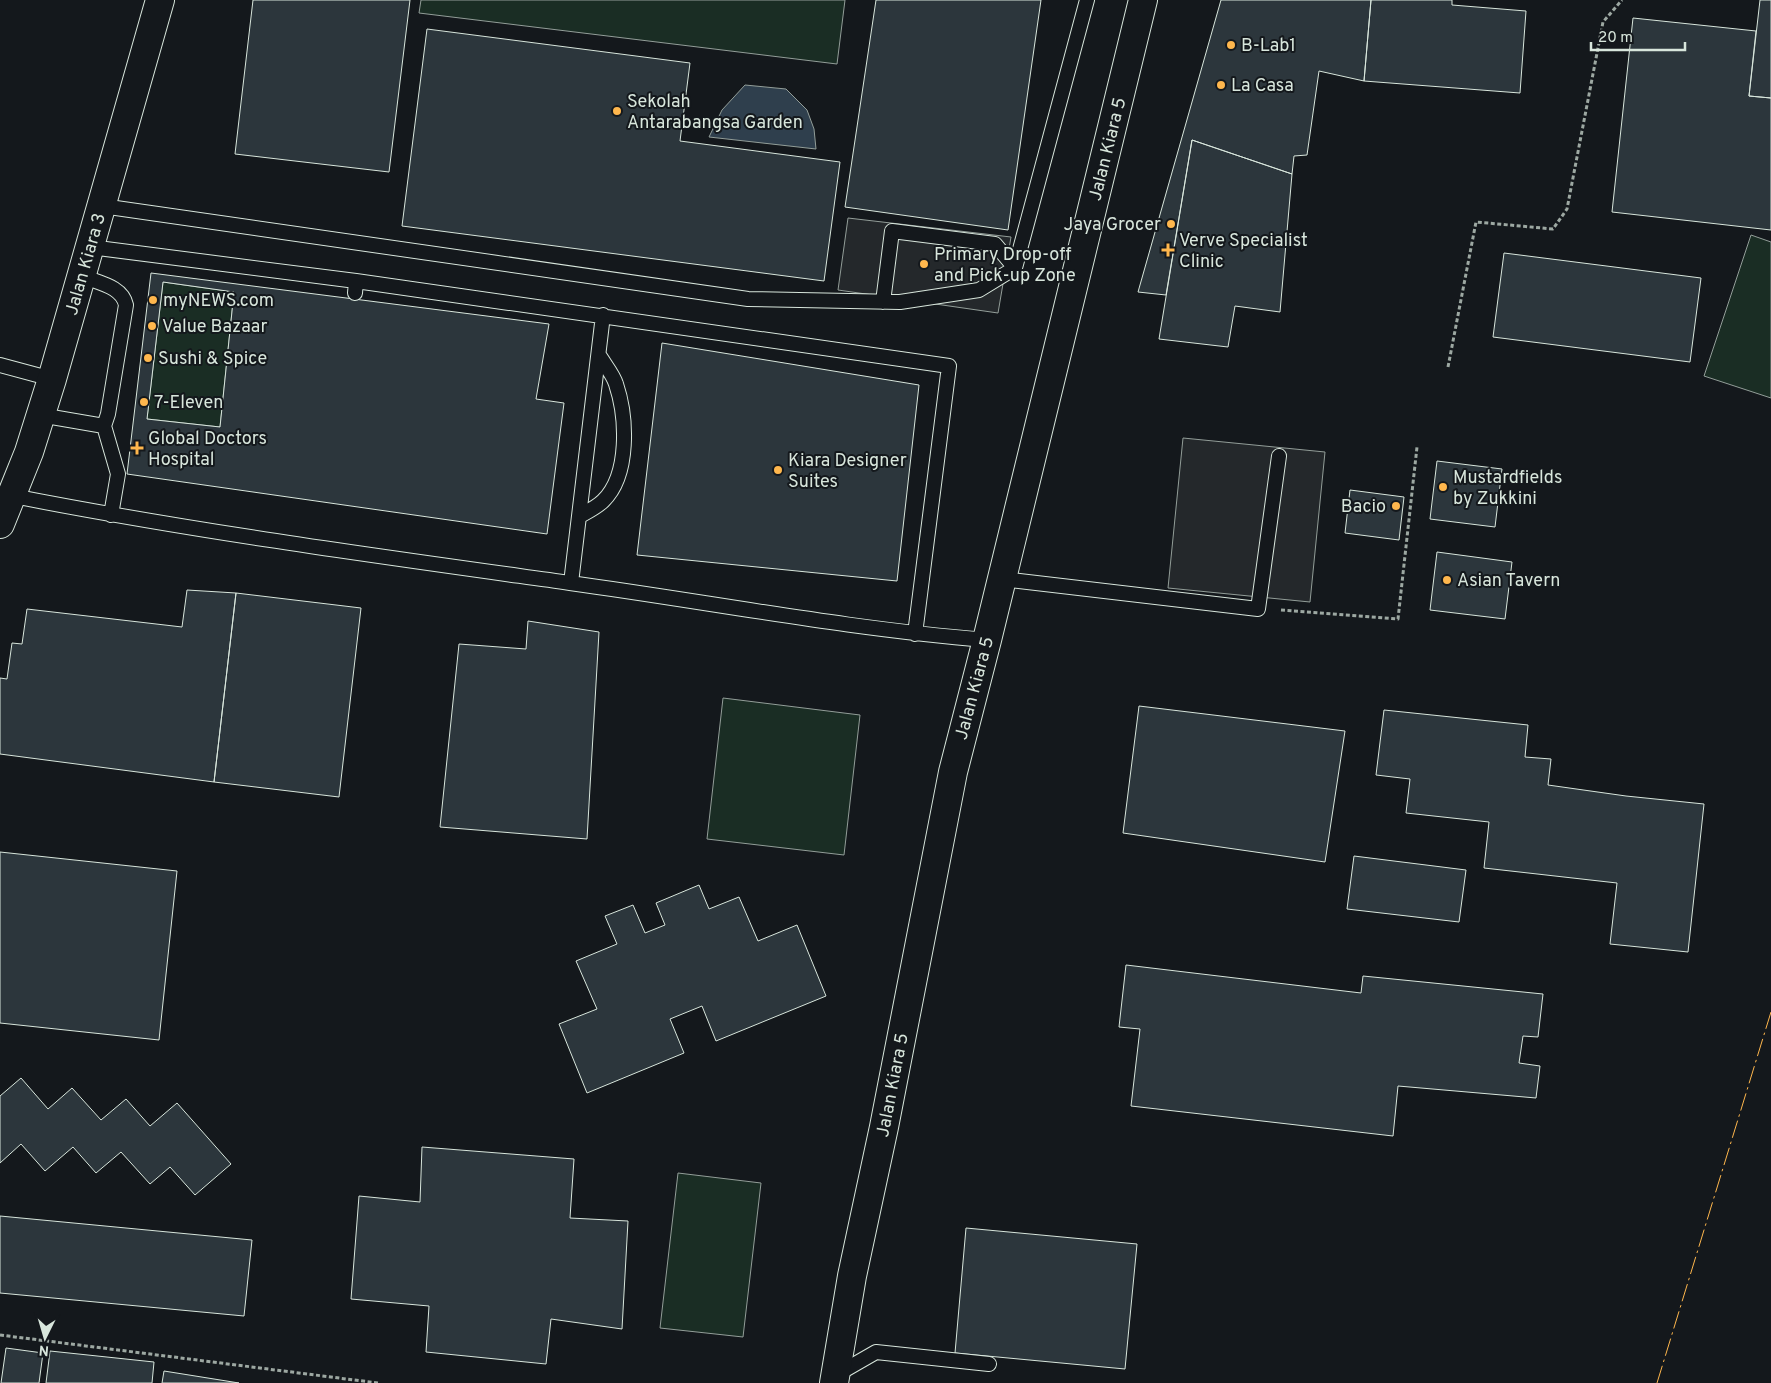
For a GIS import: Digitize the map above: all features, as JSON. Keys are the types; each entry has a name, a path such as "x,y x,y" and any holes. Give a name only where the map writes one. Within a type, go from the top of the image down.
{"street":[{"name":"Jalan Kiara 3","path":"0,524 13,496 29,452 52,379 160,0"},
{"name":"Jalan Kiara 5","path":"838,1380 852,1276 884,1127 952,772 988,640 1143,0"}],"lane":[{"path":"102,206 748,299 900,302 979,290 1015,268 1087,0"},
{"path":"883,302 892,231 995,244 1015,268"},
{"path":"90,248 355,287 603,315 949,366 915,634"},
{"path":"82,276 118,290 124,298 126,305 108,414 104,426 118,474 111,515"},
{"path":"572,583 603,315"},
{"path":"580,516 603,501 618,479 624,449 623,414 616,383 599,354"},
{"path":"0,364 52,379"},
{"path":"40,415 104,426"},
{"path":"1002,579 1258,609 1279,456"},
{"path":"13,496 111,515 424,563 915,634 988,640"},
{"path":"838,1380 876,1352 989,1364"}],"path":[{"path":"1448,367 1476,222 1553,229 1567,209 1603,22 1622,0"},
{"path":"1258,609 1398,619 1418,447"},
{"path":"0,1335 378,1383"}],"green space":[{"path":"421,0 845,0 837,64 419,13"},
{"path":"1751,235 1771,242 1771,398 1704,376"},
{"path":"163,282 234,292 220,427 147,419"},
{"path":"723,698 860,715 844,855 707,839"},
{"path":"678,1173 761,1183 743,1337 660,1328"}],"shaded area":[{"name":"Primary Drop-off and Pick-up Zone","path":"848,218 1011,237 998,313 838,290"},
{"path":"1183,438 1325,452 1310,602 1168,588"}],"water":[{"path":"745,85 786,89 807,110 814,129 816,149 709,137 722,110"}],"building":[{"path":"253,0 410,0 389,172 235,154"},
{"path":"876,0 1041,0 1008,230 845,207"},
{"path":"1221,0 1371,0 1364,81 1319,71 1307,155 1294,156 1292,174 1192,140 1166,295 1138,292"},
{"path":"1371,0 1452,0 1452,5 1526,11 1520,93 1364,81"},
{"path":"1760,0 1771,0 1771,98 1749,96"},
{"path":"1633,18 1756,31 1749,96 1771,98 1771,230 1612,212"},
{"path":"427,29 690,63 680,141 840,162 824,281 402,226"},
{"path":"1192,140 1292,174 1280,312 1235,306 1228,347 1159,339"},
{"path":"1504,253 1701,278 1690,362 1493,337"},
{"path":"151,273 549,324 536,399 564,403 547,534 127,474","holes":["163,282 234,292 220,427 147,419"]},
{"name":"Kiara Designer Suites","path":"662,343 919,385 897,581 637,555"},
{"path":"1437,461 1502,469 1495,527 1430,519"},
{"path":"1350,490 1404,497 1399,540 1345,533"},
{"path":"1437,552 1512,562 1505,619 1430,610"},
{"path":"187,590 236,593 214,782 0,754 0,678 7,679 12,643 22,644 27,609 182,627"},
{"path":"236,593 361,608 339,797 214,782"},
{"path":"528,621 599,632 587,839 440,827 459,644 526,649"},
{"path":"1139,706 1345,731 1325,862 1123,833"},
{"path":"1384,710 1528,725 1525,757 1551,759 1548,785 1704,804 1688,952 1610,944 1617,883 1484,868 1489,822 1406,813 1410,779 1376,775"},
{"path":"0,852 177,871 159,1040 0,1023"},
{"path":"1354,856 1466,870 1459,922 1347,909"},
{"path":"699,885 709,909 739,897 758,941 797,925 826,996 716,1041 702,1006 670,1019 684,1053 587,1093 559,1024 597,1009 576,961 617,944 605,916 633,905 645,933 665,925 656,903"},
{"path":"1126,965 1361,993 1363,976 1543,994 1538,1037 1523,1036 1519,1063 1540,1066 1536,1098 1398,1086 1393,1136 1131,1106 1140,1029 1119,1027"},
{"path":"21,1078 48,1109 72,1088 101,1120 126,1099 150,1126 177,1103 231,1164 195,1195 170,1167 150,1184 121,1152 96,1173 73,1147 45,1171 21,1144 0,1163 0,1096"},
{"path":"422,1147 574,1159 570,1218 628,1221 622,1329 551,1319 546,1364 426,1352 429,1306 351,1299 359,1196 420,1202"},
{"path":"0,1216 252,1240 244,1316 0,1293"},
{"path":"966,1228 1137,1244 1125,1369 955,1353"},
{"path":"6,1348 43,1353 39,1383 1,1383"},
{"path":"50,1351 154,1362 152,1383 46,1383"},
{"path":"164,1371 239,1383 162,1383"}],"power":[{"path":"1657,1383 1771,1012"}],"place":[{"name":"B-Lab1","path":"1231,45"},
{"name":"La Casa","path":"1221,85"},
{"name":"Sekolah Antarabangsa Garden","path":"617,111"},
{"name":"Jaya Grocer","path":"1171,224"},
{"name":"Verve Specialist Clinic","path":"1168,250"},
{"name":"Primary Drop-off and Pick-up Zone","path":"924,264"},
{"name":"myNEWS.com","path":"153,300"},
{"name":"Value Bazaar","path":"152,326"},
{"name":"Sushi & Spice","path":"148,358"},
{"name":"7-Eleven","path":"144,402"},
{"name":"Global Doctors Hospital","path":"137,448"},
{"name":"Kiara Designer Suites","path":"778,470"},
{"name":"Mustardfields by Zukkini","path":"1443,487"},
{"name":"Bacio","path":"1396,506"},
{"name":"Asian Tavern","path":"1447,580"}]}
